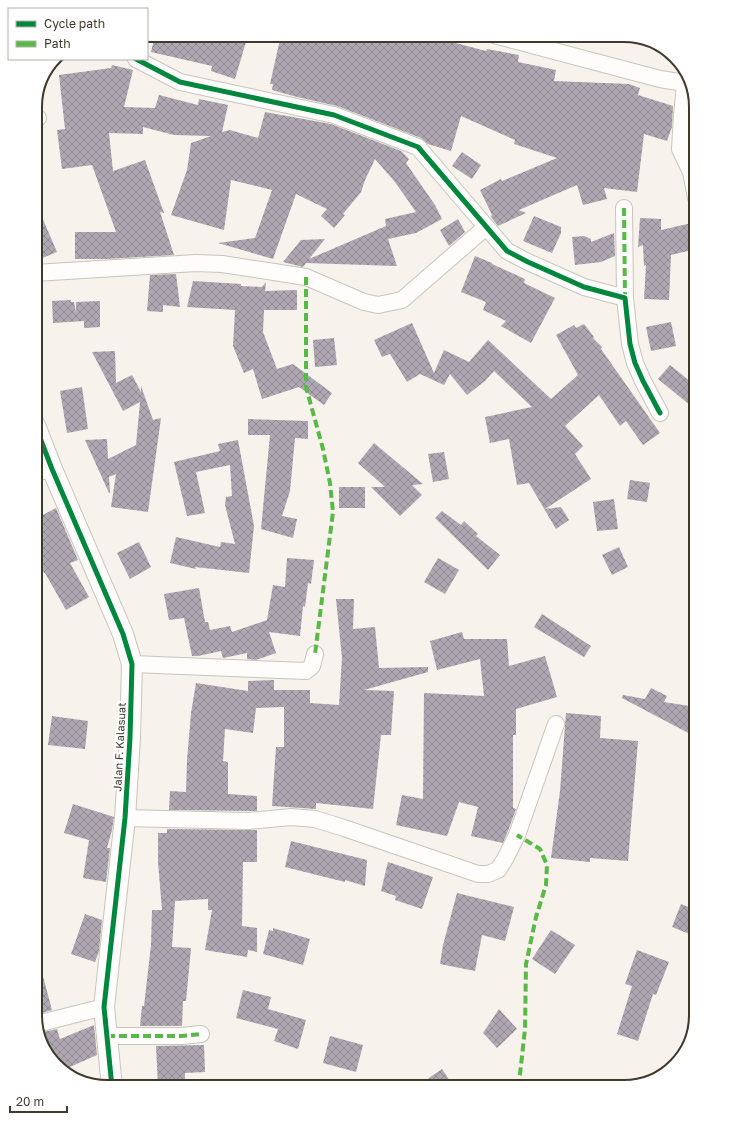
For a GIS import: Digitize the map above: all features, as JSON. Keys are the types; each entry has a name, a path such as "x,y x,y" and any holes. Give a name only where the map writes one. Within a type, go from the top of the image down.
{"street":[{"path":"520,42 660,79 684,83"},
{"path":"138,60 180,82 334,115 418,147 471,207 507,251 528,262 596,291 625,298"},
{"path":"687,90 682,116 680,149 689,168"},
{"path":"624,208 625,298 630,344 633,357 643,381 660,413"},
{"path":"42,273 196,263 222,264 306,277 364,302 378,305 402,300 486,227"},
{"name":"Jalan F. Kalasuat","path":"43,471 123,634 132,664 130,738 125,818 104,1007 111,1080"},
{"path":"132,664 306,671 312,666 315,654"},
{"path":"125,818 248,821 291,817 315,819 478,874 488,874 498,870 517,834 556,724"},
{"path":"43,1023 104,1007"},
{"path":"107,1036 182,1036 201,1034"}],"building":[{"path":"153,42 246,42 235,79 211,71 212,66 151,52"},
{"path":"279,42 452,42 486,51 487,49 519,55 518,62 556,70 554,81 629,84 640,88 638,95 673,106 672,127 667,141 644,134 637,192 604,188 607,199 583,205 577,185 519,210 526,213 498,226 491,217 492,215 480,190 501,179 502,181 557,158 514,144 515,140 461,116 451,151 428,144 421,138 337,106 272,90 273,84 270,84"},
{"path":"112,65 133,70 124,107 155,108 159,95 198,105 199,99 228,105 222,132 230,130 258,138 265,112 331,124 401,151 409,159 406,163 435,205 442,219 416,233 388,239 397,266 306,263 303,267 283,262 301,240 325,239 309,259 386,226 385,219 416,212 395,182 375,159 361,192 343,214 345,215 334,228 321,216 327,209 296,194 273,259 218,243 255,238 272,190 231,180 224,230 171,215 187,170 191,143 211,136 174,135 143,127 143,134 109,133 113,171 145,160 164,213 160,212 174,255 107,259 75,259 75,232 116,232 92,165 62,169 57,130 65,129 59,75 111,68"},
{"path":"462,152 481,165 472,179 452,166"},
{"path":"534,216 561,227 561,233 552,253 523,241"},
{"path":"42,217 57,252 42,258"},
{"path":"640,218 661,219 661,230 689,224 689,251 671,255 669,300 644,299 646,265 644,266 643,245 638,247"},
{"path":"458,219 465,232 449,246 440,230"},
{"path":"614,233 615,256 601,262 575,265 572,237 584,236 591,239 591,242"},
{"path":"475,256 525,279 524,283 555,298 531,343 501,326 506,321 483,310 486,302 461,292"},
{"path":"176,274 180,307 163,305 163,312 147,311 150,275"},
{"path":"193,281 262,287 266,282 265,291 297,290 297,310 264,310 263,332 277,369 293,364 332,393 324,405 299,387 262,399 253,369 244,373 233,346 235,310 187,307"},
{"path":"71,300 71,302 74,302 76,313 76,302 100,301 100,327 84,328 84,321 53,323 52,301"},
{"path":"671,322 676,346 651,351 646,327"},
{"path":"412,323 434,373 444,350 469,362 488,340 551,399 578,375 556,335 574,325 576,328 584,324 594,337 593,338 602,347 601,349 660,433 643,445 626,421 620,426 599,395 565,426 583,446 575,454 591,479 545,509 561,507 569,520 556,529 529,483 517,485 509,439 490,443 485,417 532,407 494,371 485,381 467,395 450,374 444,385 420,374 407,382 390,354 382,357 374,340"},
{"path":"334,338 337,365 315,367 313,340"},
{"path":"115,351 116,383 132,375 141,392 141,386 153,420 161,418 148,512 111,507 116,474 109,477 109,493 85,440 107,439 108,459 136,445 140,402 123,411 92,352"},
{"path":"670,365 689,380 689,404 658,379"},
{"path":"82,387 88,429 67,433 60,391"},
{"path":"248,419 308,421 308,439 295,438 290,491 282,516 297,519 293,538 261,529 270,435 248,435"},
{"path":"238,440 254,526 249,573 195,567 196,569 170,563 176,537 220,547 221,542 235,544 225,505 226,497 232,496 230,465 196,472 205,513 187,516 174,462 220,451 218,444"},
{"path":"374,443 423,484 412,485 422,495 400,516 371,487 385,487 358,463"},
{"path":"444,452 449,479 433,482 428,454"},
{"path":"630,480 650,483 647,502 627,499"},
{"path":"339,487 365,487 365,508 339,508"},
{"path":"614,499 618,529 597,531 593,502"},
{"path":"56,508 78,560 70,563 89,597 66,610 42,568 42,515"},
{"path":"442,511 461,525 464,521 478,534 476,536 500,555 488,570 435,518"},
{"path":"139,542 151,567 130,579 117,553"},
{"path":"619,547 628,567 612,575 602,555"},
{"path":"287,558 314,560 311,584 308,583 305,607 303,606 300,636 269,632 276,653 256,660 247,659 247,653 223,658 221,651 192,656 184,618 169,620 164,594 199,588 205,622 208,622 210,630 230,626 232,632 267,620 273,585 285,587"},
{"path":"438,558 459,570 445,594 424,582"},
{"path":"336,599 354,599 353,629 375,627 379,668 428,667 428,672 364,690 394,691 391,735 381,735 373,809 316,803 316,809 272,806 276,747 284,747 284,707 256,708 253,733 225,729 223,761 228,762 228,794 257,796 257,811 169,810 170,791 186,792 191,713 196,683 248,691 248,681 274,680 274,690 310,690 310,703 339,705 342,658"},
{"path":"542,614 591,646 584,657 534,627"},
{"path":"462,632 464,639 507,639 509,666 545,656 557,697 516,709 516,735 513,735 513,808 516,809 503,843 471,836 478,807 459,802 447,836 396,825 402,795 423,799 424,693 484,696 480,659 437,670 430,641"},
{"path":"651,688 667,696 664,702 689,706 689,733 622,698 623,695 645,699"},
{"path":"566,713 601,716 600,738 638,741 628,861 590,858 590,862 551,858 560,791"},
{"path":"52,716 88,721 85,749 48,745"},
{"path":"73,804 114,817 107,848 110,848 106,882 83,878 89,840 64,833"},
{"path":"167,829 257,830 257,862 243,862 242,926 257,928 257,952 248,950 247,957 205,950 212,910 208,910 208,899 175,901 172,947 191,948 186,1001 183,1001 182,1026 140,1026 142,1006 144,1006 151,945 152,910 162,910 158,862 158,833 167,833"},
{"path":"291,841 367,860 365,886 345,880 345,882 285,867"},
{"path":"388,862 433,877 422,909 395,900 396,896 381,891"},
{"path":"457,893 514,907 505,941 482,935 475,971 440,964 443,945"},
{"path":"681,904 689,907 689,934 672,927"},
{"path":"85,914 102,920 99,951 95,962 71,954"},
{"path":"273,928 310,939 303,965 263,954 269,930 273,931"},
{"path":"551,930 575,945 555,974 532,959"},
{"path":"637,950 669,962 656,995 653,994 638,1041 617,1034 632,986 625,984"},
{"path":"42,972 52,1010 42,1013"},
{"path":"243,990 271,997 268,1009 306,1020 298,1049 274,1041 278,1029 236,1018"},
{"path":"499,1009 517,1029 497,1048 483,1033"},
{"path":"94,1025 97,1055 69,1067 58,1058 53,1051 44,1032 57,1029 60,1039"},
{"path":"330,1036 363,1045 356,1072 323,1063"},
{"path":"204,1045 205,1072 185,1073 185,1080 158,1080 156,1046"},
{"path":"442,1069 449,1080 426,1080"}],"marked path":[{"path":"624,208 625,298"},
{"path":"306,277 306,387 323,449 330,483 333,512 315,654"},
{"path":"517,835 540,849 547,865 546,885 536,917 526,964 525,1029 519,1080"},
{"path":"107,1036 182,1036 201,1034"}],"cycle path":[{"path":"138,60 180,82 334,115 418,147 507,251 584,287 625,298 630,344 635,363 660,413"},
{"path":"42,443 123,634 132,664 130,738 125,818 104,1007 111,1080"}]}
